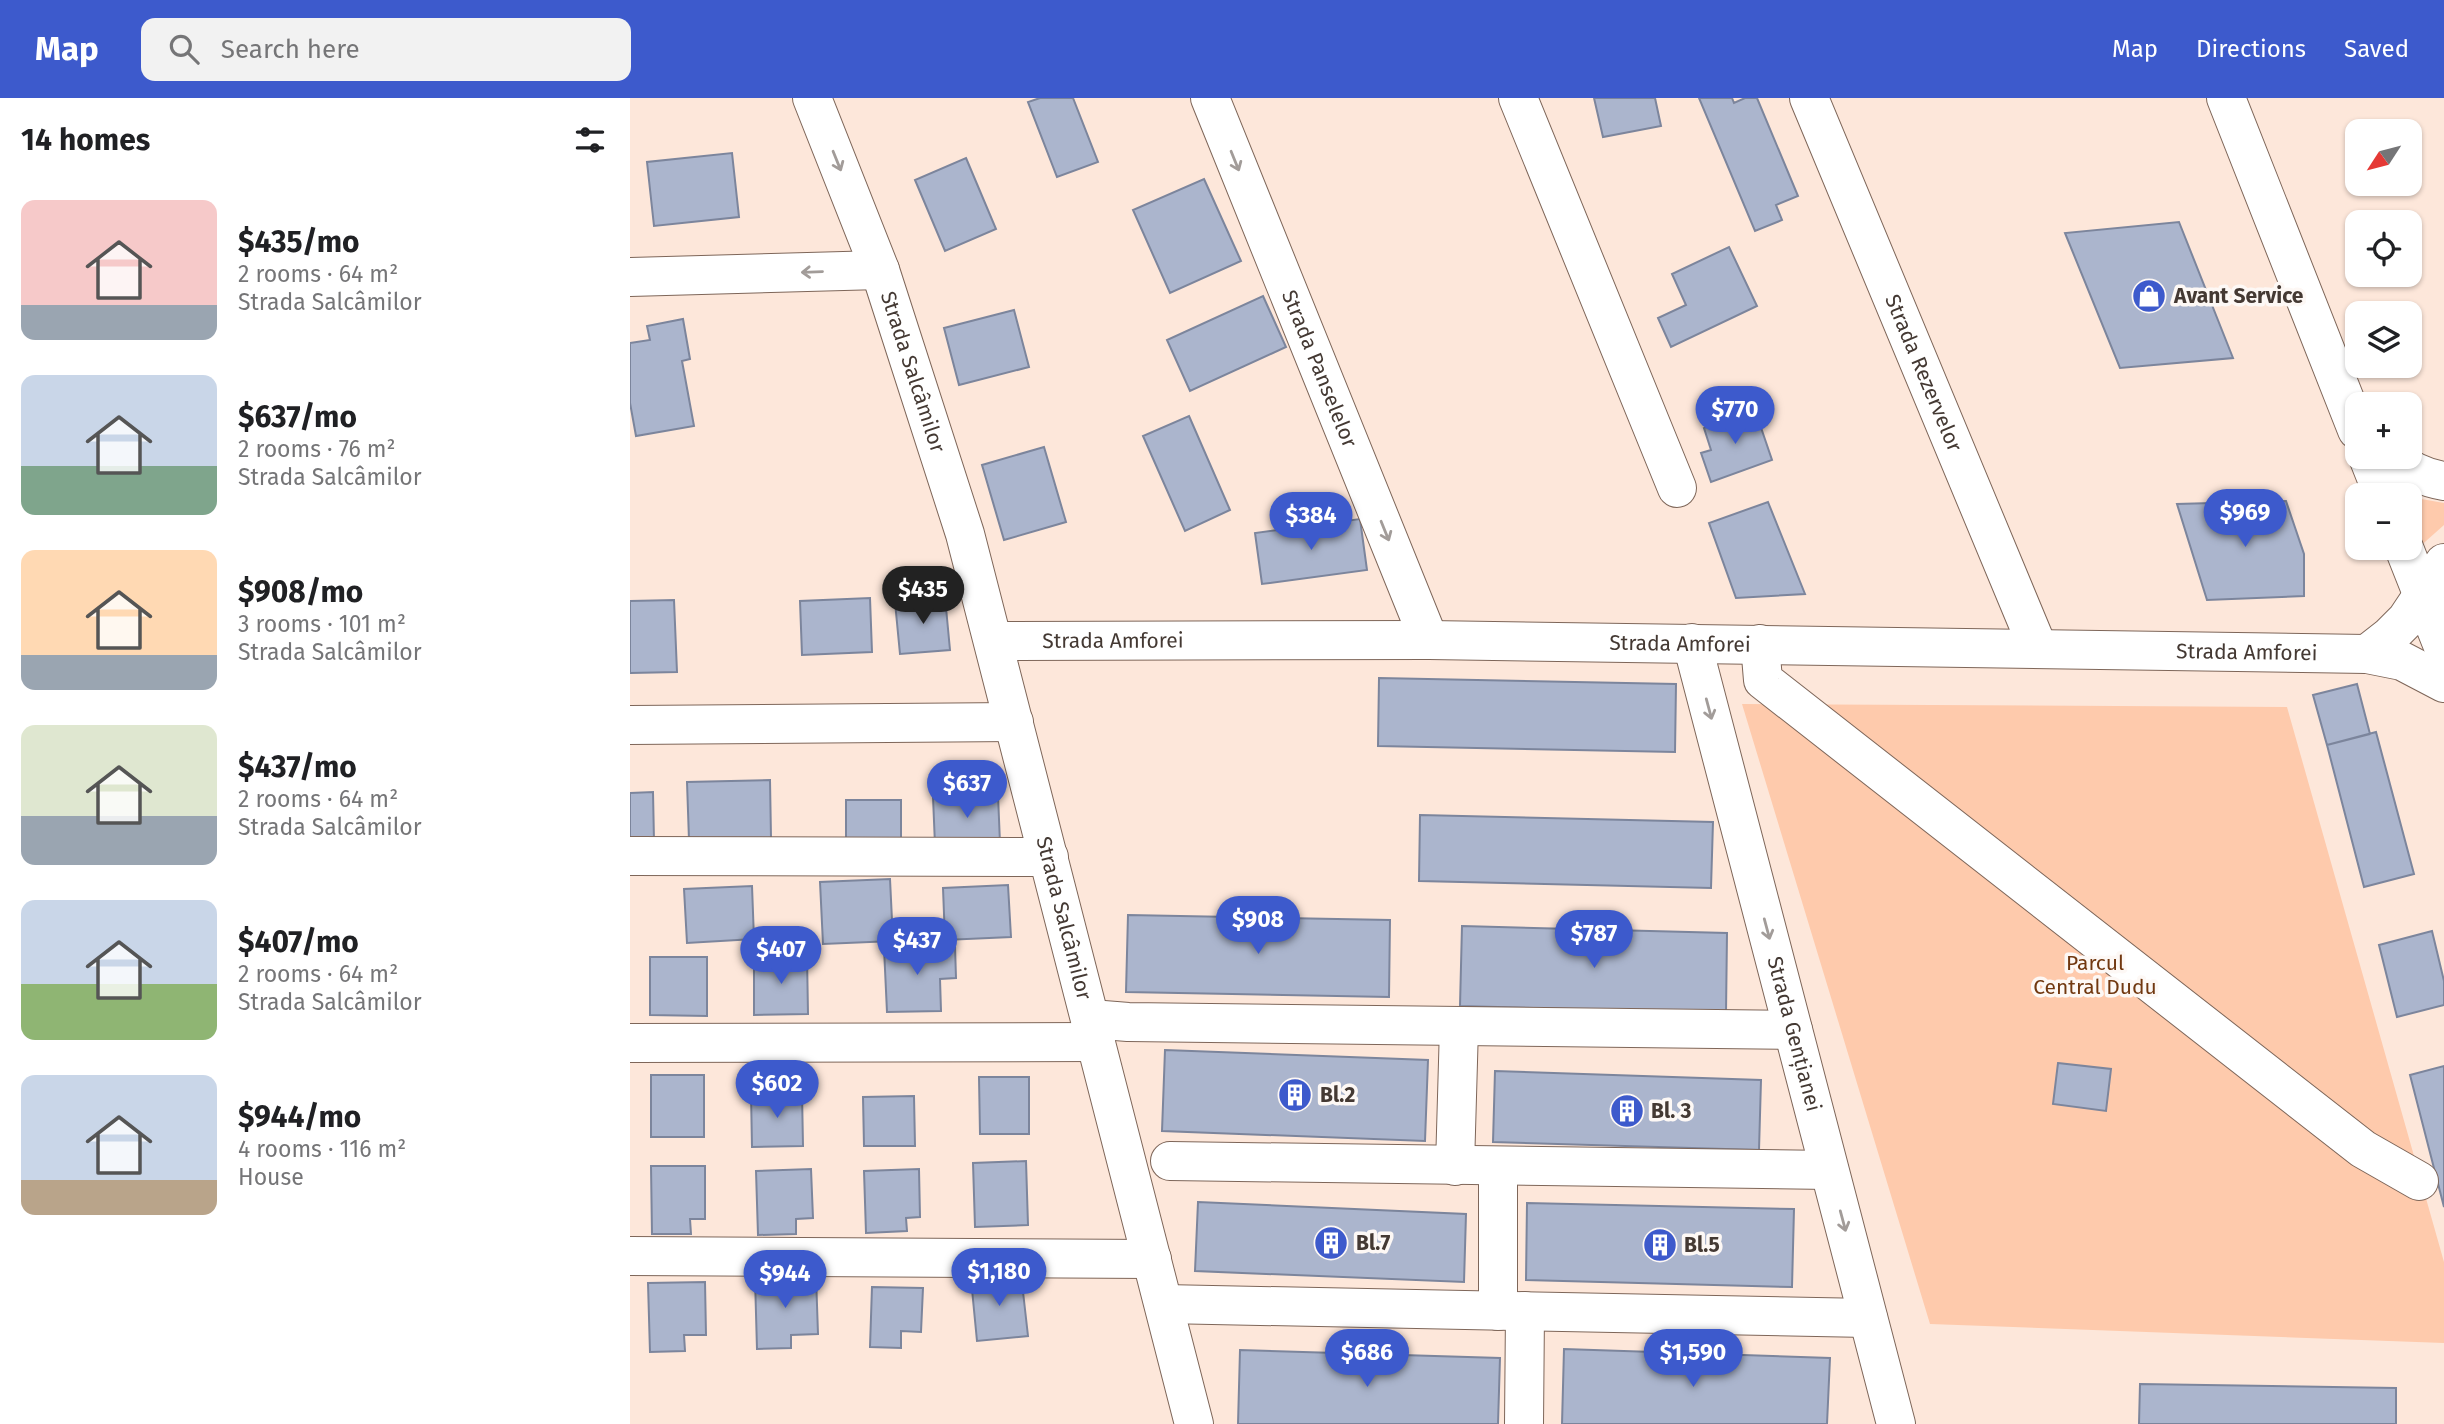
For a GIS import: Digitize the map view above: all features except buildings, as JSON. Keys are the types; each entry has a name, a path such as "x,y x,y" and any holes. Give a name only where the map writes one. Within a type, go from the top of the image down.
{"street":[{"name":"Strada Salcâmilor","path":"812,98 880,270 939,449 994,641 1195,1424"},
{"name":"Strada Panselelor","path":"1209,98 1429,639"},
{"path":"1518,98 1677,488"},
{"name":"Strada Rezervelor","path":"1809,98 2038,648"},
{"path":"2226,98 2345,396"},
{"path":"630,277 880,270"},
{"path":"2411,469 2432,479 2444,481"},
{"path":"2409,560 2444,649"},
{"path":"2367,654 2406,620 2444,563"},
{"name":"Strada Amforei","path":"994,641 1429,639 2367,654 2402,661 2444,682"},
{"name":"Strada Gențianei","path":"1692,643 1896,1424"},
{"path":"1760,644 1763,680 2363,1149 2419,1181"},
{"path":"630,725 1014,722"},
{"path":"630,856 1049,857"},
{"path":"630,1043 1094,1030 1128,1022 1793,1030"},
{"path":"1455,1166 1459,1027"},
{"path":"1170,1161 1829,1170"},
{"path":"1498,1167 1524,1424"},
{"path":"630,1256 1152,1259"},
{"path":"1164,1304 1868,1318"}],"green space":[{"path":"2422,499 2444,503 2444,525 2422,545"},
{"name":"Parcul Central Dudu","path":"1742,704 2287,707 2444,1262 2444,1343 1930,1324"}],"place":[{"name":"Avant Service","path":"2149,296"},
{"name":"Bl.2","path":"1295,1095"},
{"name":"Bl. 3","path":"1627,1111"},
{"name":"Bl.7","path":"1331,1243"},
{"name":"Bl.5","path":"1660,1245"}]}
